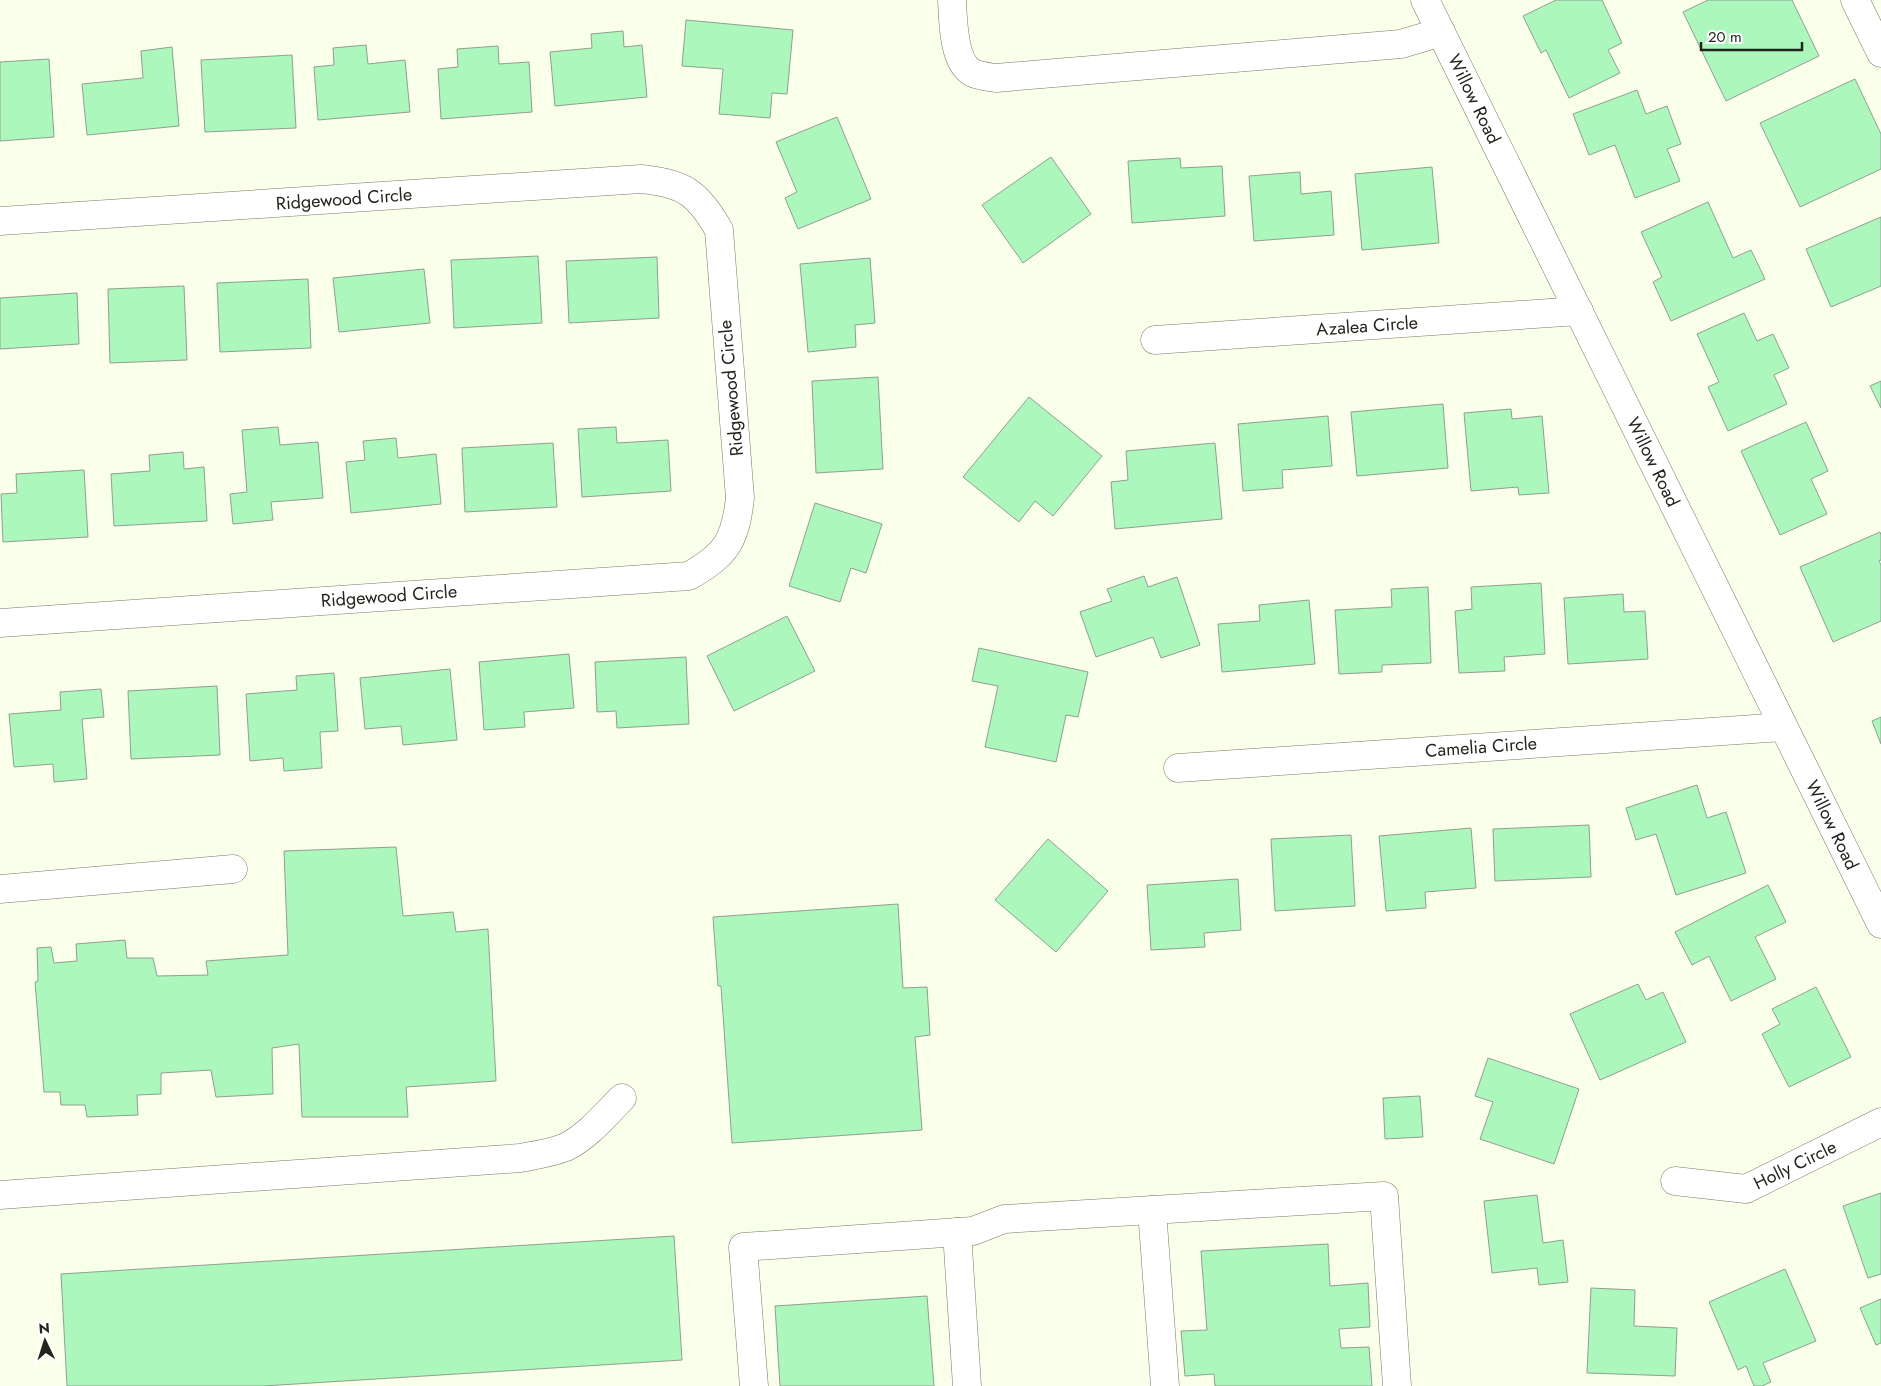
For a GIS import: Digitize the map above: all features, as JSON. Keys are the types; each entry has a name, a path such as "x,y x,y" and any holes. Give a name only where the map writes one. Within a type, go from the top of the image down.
{"street":[{"path":"952,0 954,29 960,60 972,73 996,78 1401,44 1441,32"},
{"name":"Willow Road","path":"1425,0 1881,924"},
{"path":"1855,0 1881,53"},
{"name":"Ridgewood Circle","path":"0,221 641,180 666,182 689,192 707,209 719,230 740,498 737,523 727,546 710,564 689,576 0,623"},
{"name":"Azalea Circle","path":"1155,340 1579,311"},
{"name":"Camelia Circle","path":"1178,768 1783,727"},
{"path":"0,889 233,869"},
{"path":"0,1195 520,1158 547,1153 571,1144 583,1137 622,1098"},
{"name":"Holly Circle","path":"1675,1181 1746,1189 1881,1122"},
{"path":"754,1386 744,1247 973,1231 1004,1220 1384,1196 1396,1386"},
{"path":"1152,1210 1165,1386"},
{"path":"957,1232 967,1386"}],"building":[{"path":"1556,0 1602,0 1622,43 1608,50 1620,73 1569,98 1546,50 1541,53 1523,16"},
{"path":"1708,0 1792,0 1819,56 1726,101 1683,12"},
{"path":"686,20 793,30 787,94 772,93 770,118 719,114 723,69 682,66"},
{"path":"623,31 624,47 642,45 647,97 555,106 550,52 592,48 591,34"},
{"path":"366,45 368,64 405,60 410,112 318,120 314,67 334,65 333,48"},
{"path":"498,46 499,64 529,62 532,112 441,119 438,69 458,67 457,49"},
{"path":"172,47 179,126 87,135 82,84 143,78 141,51"},
{"path":"292,55 296,128 205,132 201,60"},
{"path":"49,59 54,137 0,141 0,62"},
{"path":"1855,79 1881,134 1881,169 1800,207 1760,123"},
{"path":"1637,90 1646,114 1667,106 1681,144 1667,149 1680,181 1635,198 1615,145 1589,155 1573,114"},
{"path":"837,117 871,199 798,229 785,198 797,192 776,142"},
{"path":"1051,157 1091,214 1023,263 982,205"},
{"path":"1180,158 1181,168 1222,166 1225,216 1132,223 1128,161"},
{"path":"1432,167 1439,243 1362,250 1355,174"},
{"path":"1300,172 1301,194 1331,191 1334,235 1254,241 1249,176"},
{"path":"1708,202 1733,258 1751,250 1765,279 1671,321 1653,282 1662,277 1641,232"},
{"path":"1881,217 1881,286 1831,307 1806,249"},
{"path":"538,256 542,323 454,328 451,260"},
{"path":"657,257 659,318 569,323 566,261"},
{"path":"870,258 875,323 855,325 856,347 808,352 800,264"},
{"path":"424,269 430,323 339,332 333,278"},
{"path":"308,279 311,348 220,352 217,283"},
{"path":"184,286 187,360 110,363 108,289"},
{"path":"77,293 79,344 0,349 0,298"},
{"path":"1744,313 1757,341 1773,334 1789,368 1774,375 1787,404 1728,431 1708,387 1719,382 1697,334"},
{"path":"878,377 883,469 816,473 812,381"},
{"path":"1881,381 1881,408 1870,386"},
{"path":"1029,397 1102,456 1053,516 1035,501 1019,522 963,477"},
{"path":"1443,404 1448,468 1357,476 1351,412"},
{"path":"1511,409 1512,419 1542,416 1549,493 1519,495 1518,487 1471,491 1464,413"},
{"path":"1328,416 1332,466 1282,470 1283,488 1243,491 1238,424"},
{"path":"1806,422 1828,471 1811,479 1827,514 1780,535 1741,451"},
{"path":"278,427 280,445 318,442 323,498 271,502 273,520 233,524 230,494 247,492 242,430"},
{"path":"616,427 617,443 668,440 671,491 582,497 578,429"},
{"path":"396,438 398,458 436,454 441,504 351,513 346,462 365,460 363,441"},
{"path":"553,443 557,507 465,512 462,448"},
{"path":"1215,443 1222,519 1115,529 1111,482 1128,480 1126,451"},
{"path":"183,452 184,469 204,467 207,521 114,526 111,474 150,471 149,455"},
{"path":"84,470 88,537 3,542 1,494 17,493 16,474"},
{"path":"815,503 882,524 866,573 851,568 840,602 789,586"},
{"path":"1880,532 1881,621 1833,642 1800,567"},
{"path":"1144,576 1148,587 1177,577 1200,645 1161,658 1153,637 1096,657 1080,612 1112,601 1107,589"},
{"path":"1541,583 1545,654 1504,657 1505,671 1459,673 1455,611 1472,609 1471,587"},
{"path":"1428,587 1431,663 1382,665 1382,672 1339,674 1335,610 1392,607 1391,589"},
{"path":"1623,594 1624,612 1645,611 1648,659 1568,664 1564,598"},
{"path":"1309,600 1315,664 1222,672 1218,624 1260,621 1259,605"},
{"path":"787,616 815,671 734,711 707,656"},
{"path":"979,648 1088,672 1078,717 1066,715 1056,762 985,747 998,686 972,681"},
{"path":"569,654 574,708 524,712 525,727 484,730 479,662"},
{"path":"686,657 689,724 617,728 616,711 597,712 595,662"},
{"path":"450,669 457,740 403,745 401,726 365,729 360,678"},
{"path":"334,673 338,731 320,732 322,768 284,771 283,758 250,761 246,694 297,690 296,676"},
{"path":"217,686 220,755 131,759 128,691"},
{"path":"101,689 104,717 82,719 87,779 54,782 53,764 14,767 9,714 61,710 60,692"},
{"path":"1881,717 1881,744 1872,721"},
{"path":"1697,785 1707,818 1726,812 1746,873 1676,895 1656,834 1636,840 1626,808"},
{"path":"1589,825 1591,877 1495,881 1493,829"},
{"path":"1471,828 1476,888 1425,892 1426,908 1386,911 1379,836"},
{"path":"1351,835 1355,906 1275,911 1271,839"},
{"path":"1048,839 1108,891 1056,952 995,900"},
{"path":"396,847 403,916 453,912 456,932 488,929 496,1081 406,1087 408,1117 302,1117 299,1044 272,1048 273,1094 216,1097 211,1070 161,1073 161,1094 137,1095 138,1115 87,1117 85,1105 61,1105 60,1092 44,1092 35,982 38,981 37,948 51,947 54,963 77,961 76,944 125,940 127,958 153,958 157,976 208,975 206,961 288,955 284,851"},
{"path":"1238,879 1241,930 1204,933 1205,947 1151,950 1147,885"},
{"path":"1768,885 1786,922 1755,937 1776,979 1731,1001 1709,956 1692,965 1675,932"},
{"path":"898,904 903,988 927,987 930,1035 915,1037 922,1130 732,1143 721,986 718,986 713,917"},
{"path":"1638,984 1646,1000 1663,992 1686,1042 1600,1080 1570,1014"},
{"path":"1816,987 1851,1057 1789,1087 1762,1034 1780,1024 1772,1009"},
{"path":"1488,1058 1579,1089 1554,1164 1480,1139 1493,1102 1475,1096"},
{"path":"1420,1096 1423,1137 1385,1139 1383,1098"},
{"path":"1881,1193 1881,1274 1868,1278 1843,1206"},
{"path":"1537,1195 1543,1243 1563,1240 1568,1282 1539,1285 1537,1268 1492,1273 1484,1201"},
{"path":"674,1236 682,1360 263,1386 67,1386 61,1274"},
{"path":"1328,1244 1330,1286 1368,1283 1370,1327 1339,1329 1341,1348 1369,1347 1372,1386 1215,1386 1214,1374 1185,1376 1181,1331 1207,1330 1201,1251"},
{"path":"1785,1269 1816,1341 1763,1363 1771,1382 1762,1386 1754,1386 1746,1366 1738,1370 1709,1302"},
{"path":"1591,1288 1635,1290 1634,1326 1677,1328 1675,1376 1587,1373"},
{"path":"927,1296 934,1386 780,1386 775,1306"},
{"path":"1881,1299 1881,1343 1876,1345 1860,1308"}]}
